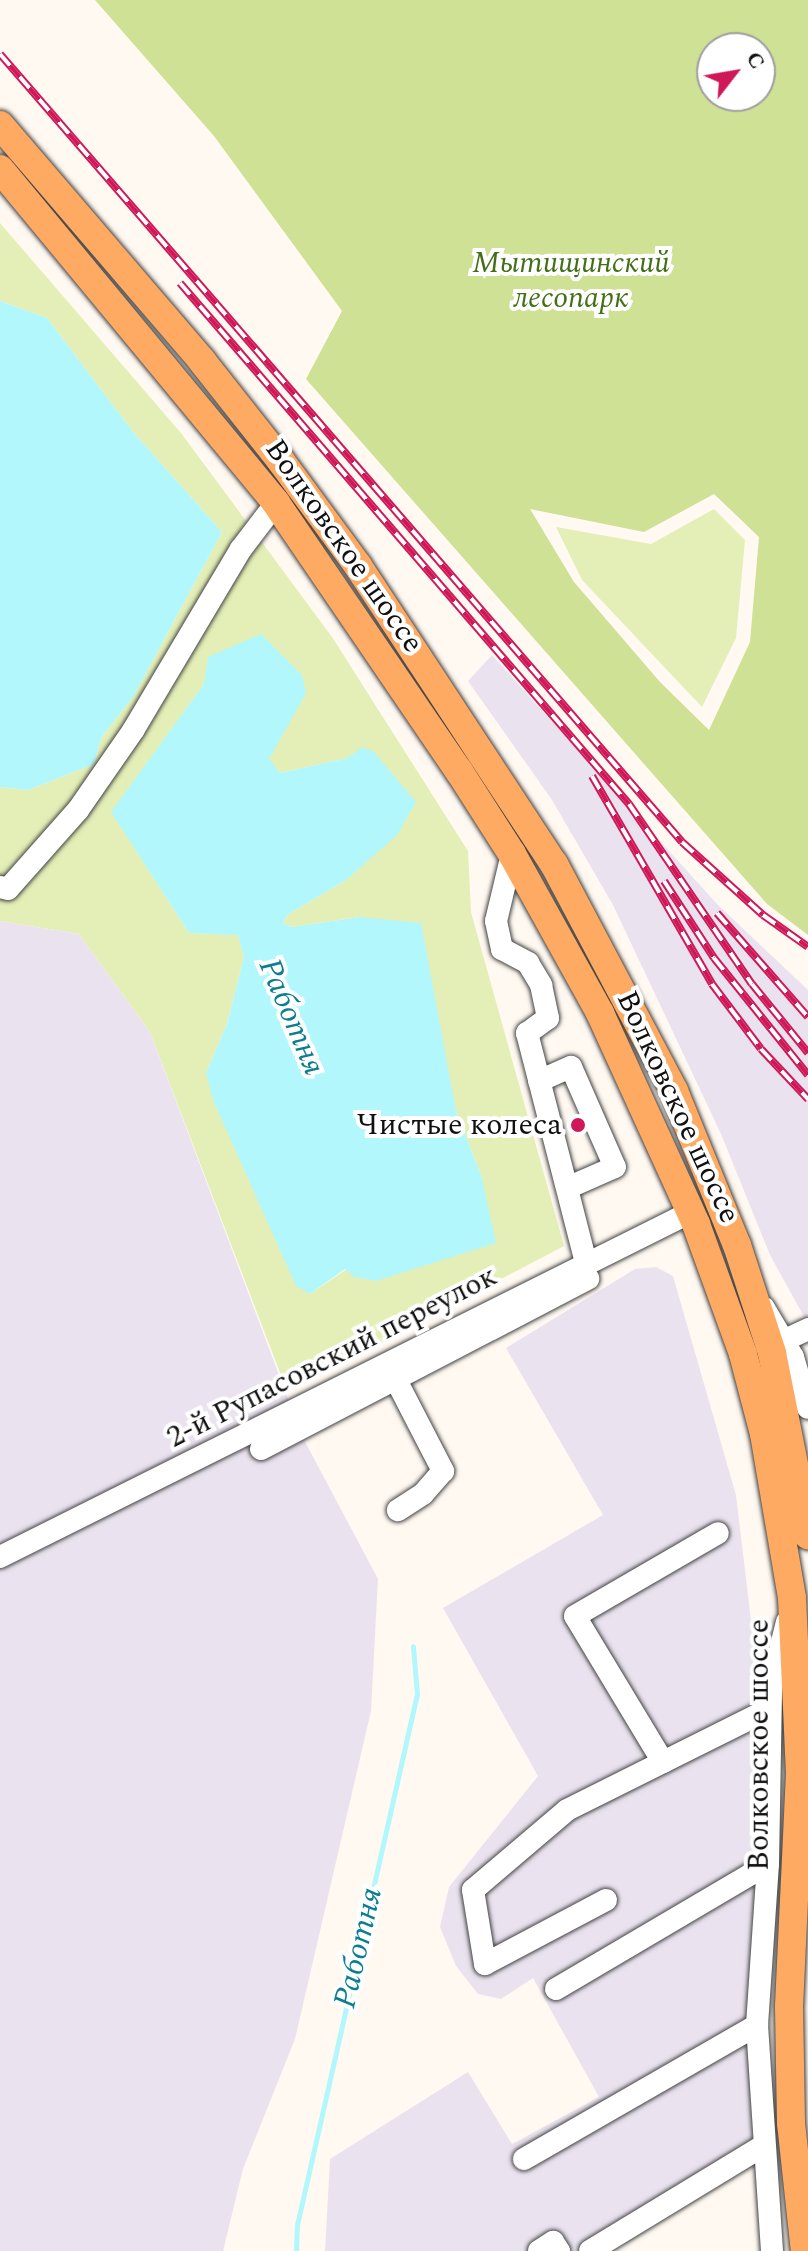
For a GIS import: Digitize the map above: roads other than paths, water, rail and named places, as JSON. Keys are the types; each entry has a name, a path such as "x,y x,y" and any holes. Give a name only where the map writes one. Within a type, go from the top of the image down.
{"main road":[{"name":"Волковское шоссе","path":"0,125 202,361 281,461 497,776 589,925 667,1077 751,1286 778,1343 808,1535"},
{"name":"Волковское шоссе","path":"0,169 276,503 512,854 611,1037 693,1218 743,1354 764,1434 792,1598 800,1773 789,2007 791,2108 805,2251"}],"street":[{"path":"0,887 8,889 78,810 134,729 241,549 276,503"},
{"path":"512,854 496,921 502,949 528,963 541,985 548,1018 527,1033 586,1263"},
{"path":"539,1081 571,1067 615,1167 567,1188"},
{"path":"261,1449 693,1218"},
{"name":"2-й Рупасовский переулок","path":"0,1557 586,1263 693,1218"},
{"path":"808,1329 778,1343 808,1408"},
{"path":"395,1378 443,1471 423,1494 398,1510"},
{"path":"663,1762 575,1616 718,1533"},
{"path":"772,2251 757,2025 768,1864 770,1709 792,1598"},
{"path":"606,1900 485,1964 473,1890 567,1810 770,1709"},
{"path":"556,1989 768,1864"},
{"path":"524,2159 757,2025"},
{"path":"590,2251 763,2146"},
{"path":"539,2251 553,2242 559,2251"}],"water":[{"path":"0,301 47,318 133,432 222,532 133,697 101,738 94,764 28,790 0,787"},
{"path":"261,634 302,675 306,693 269,759 280,773 348,758 362,747 374,752 416,802 397,835 346,880 287,915 283,923 292,927 359,917 421,923 456,1111 482,1178 496,1243 376,1281 354,1277 345,1269 310,1294 296,1286 213,1100 206,1073 227,1024 244,957 238,935 189,933 111,812 204,684 208,657"}],"waterway":[{"name":"Работня","path":"296,2251 297,2225 417,1694 413,1646"}],"railway":[{"path":"0,54 682,842 763,915 808,947"},
{"path":"180,283 629,804 752,984 808,1053"},
{"path":"592,776 712,984 761,1049 808,1099"},
{"path":"664,881 714,958 808,1075"},
{"path":"717,913 808,1017"}],"place":[{"name":"Чистые колеса","path":"578,1125"}],"park label":[{"name":"Мытищинский лесопарк","path":"571,280"}]}
